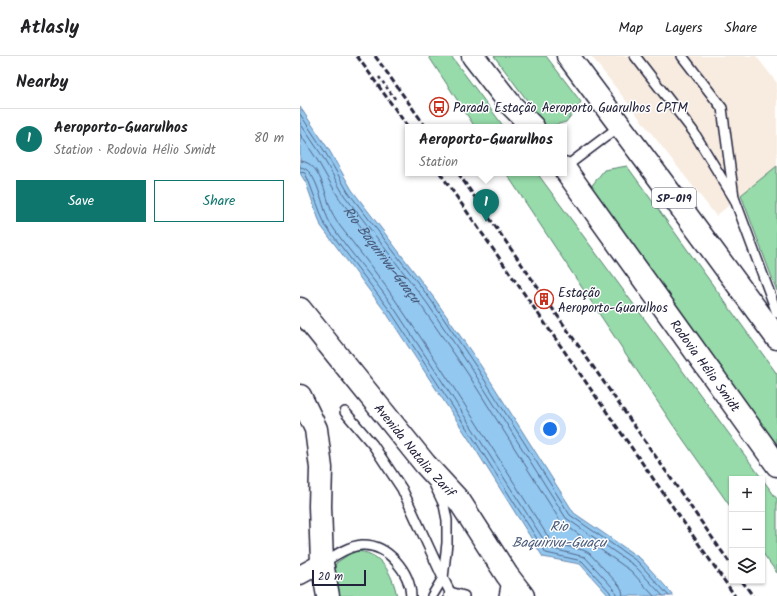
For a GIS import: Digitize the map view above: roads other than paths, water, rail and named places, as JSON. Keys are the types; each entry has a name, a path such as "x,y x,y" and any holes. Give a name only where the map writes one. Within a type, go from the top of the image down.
{"main road":[{"path":"473,56 510,105 531,124"},
{"path":"486,56 501,75 532,124"},
{"name":"SP-019","path":"569,57 777,338"},
{"name":"Rodovia Hélio Smidt","path":"567,172 777,464"},
{"name":"Avenida Natalia Zarif","path":"300,309 426,464 460,502 507,575 523,596"},
{"path":"300,396 316,428 322,468 320,506 322,564 328,596"}],"street":[{"path":"300,575 322,564"}],"lane":[{"path":"635,56 693,131 735,200 777,313"},
{"path":"682,56 722,108 735,200"},
{"path":"567,166 620,126"},
{"path":"345,412 374,445 402,490 450,595 464,596"},
{"path":"426,464 444,505 447,520 447,543 443,578 432,596"},
{"path":"322,564 353,547 362,545 376,547 388,553 398,563 405,576 411,594"},
{"path":"504,596 507,575"}],"water":[{"name":"Rio Baquirivu-Guaçu","path":"300,107 329,150 352,190 434,298 481,366 574,513 641,559 674,596 609,596 580,564 543,557 474,447 387,314 321,226 306,183 300,173"}],"railway":[{"path":"357,56 406,124"},
{"path":"375,56 424,124"},
{"path":"442,176 735,596"},
{"path":"460,176 729,562"},
{"path":"744,584 753,596"}],"place":[{"name":"Parada Estação Aeroporto Guarulhos CPTM","path":"439,107"},
{"name":"Aeroporto-Guarulhos","path":"486,222"},
{"name":"Estação Aeroporto-Guarulhos","path":"544,299"}]}
